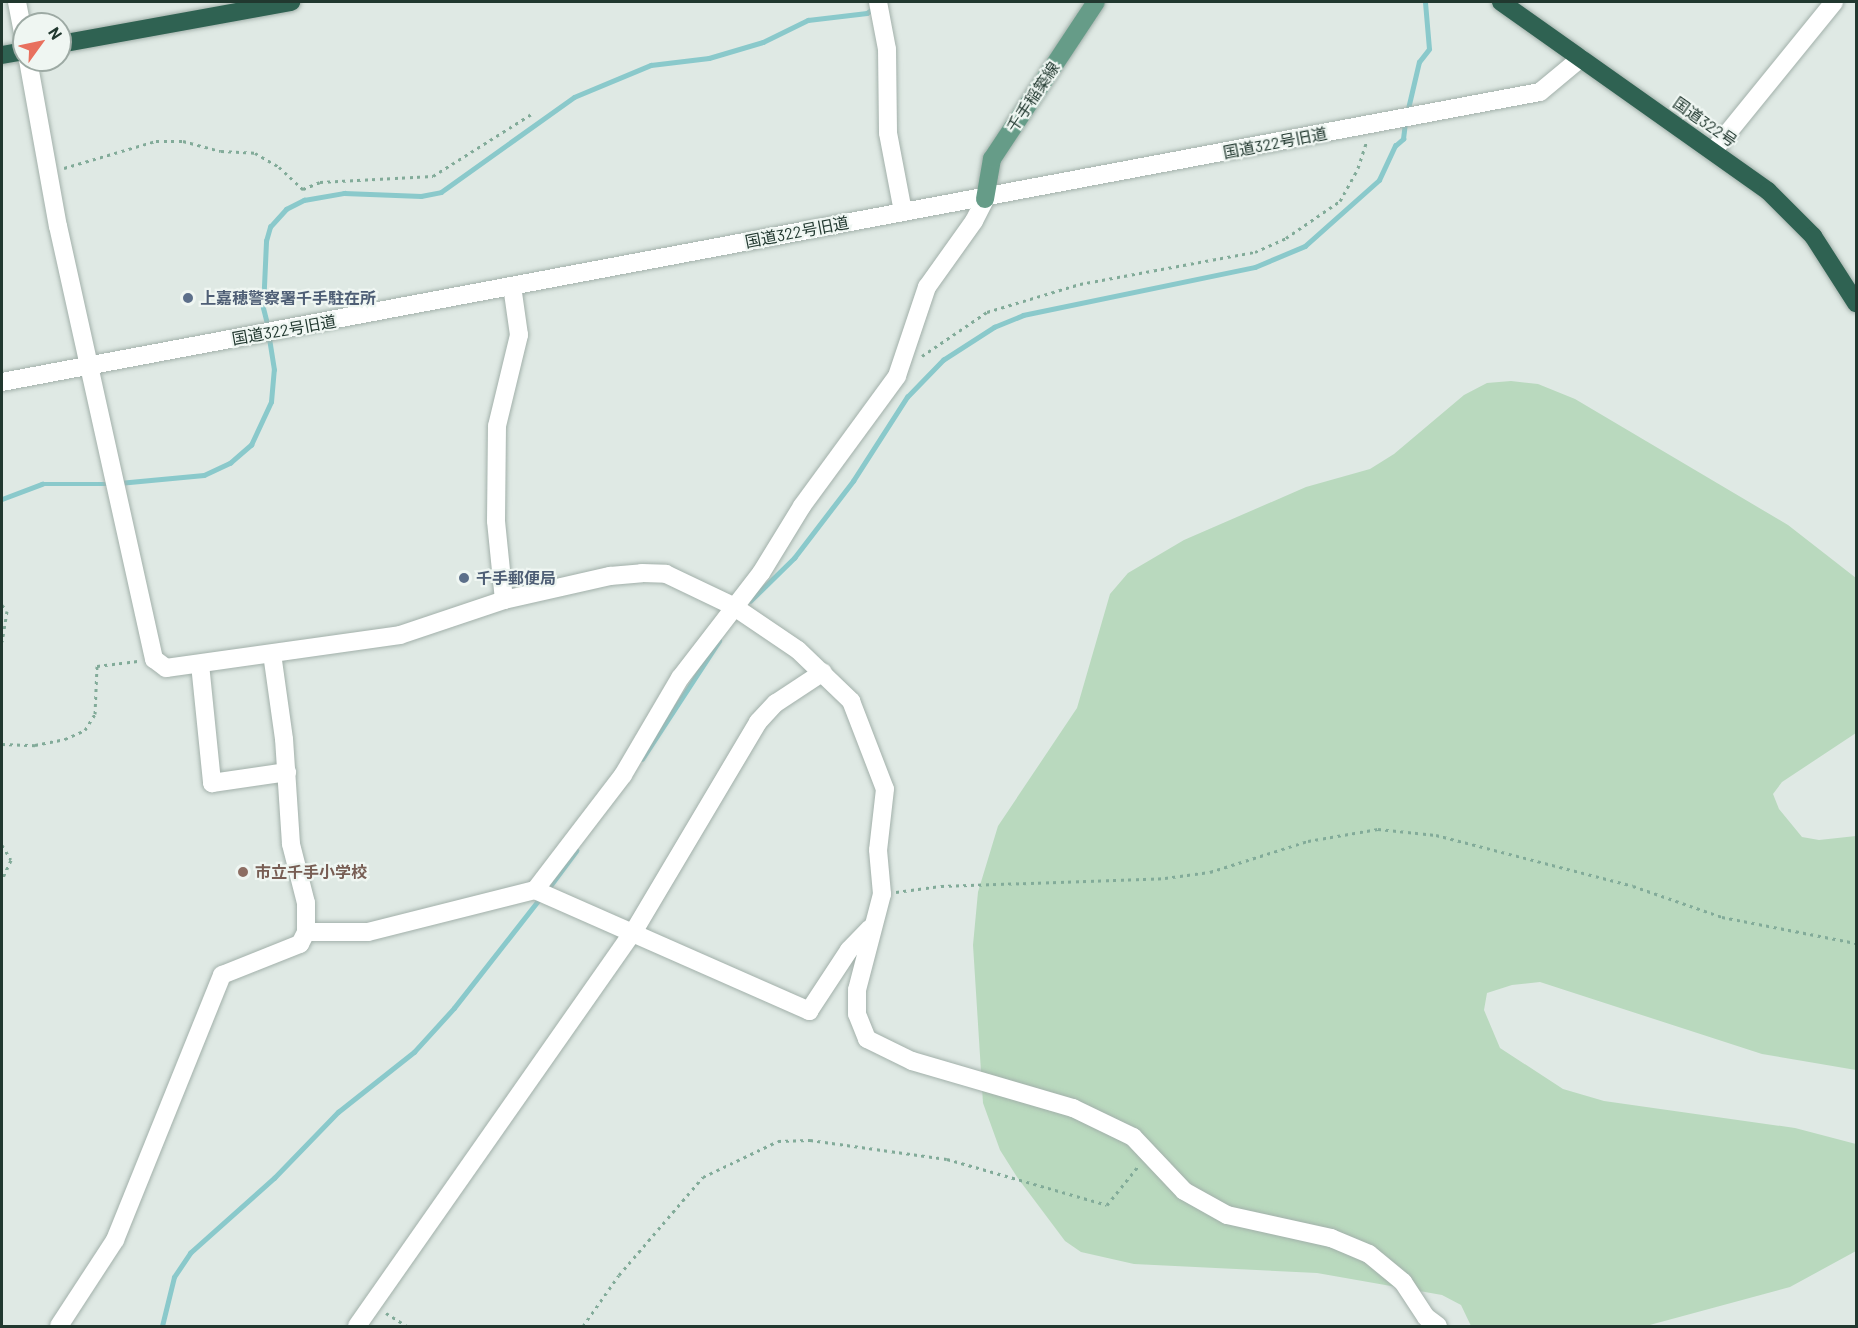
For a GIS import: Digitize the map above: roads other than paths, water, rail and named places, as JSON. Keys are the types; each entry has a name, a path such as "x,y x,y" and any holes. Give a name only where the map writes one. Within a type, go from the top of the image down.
{"highway":[{"path":"72,42 291,2"},
{"name":"国道322号","path":"1501,2 1713,151 1793,214 1828,255 1857,303"}],"main road":[{"name":"千手稲築線","path":"985,198 992,159 1096,2"}],"street":[{"path":"878,2 887,49 888,133 903,212"},
{"path":"1713,151 1834,2"},
{"name":"国道322号旧道","path":"2,382 301,328 903,212 1429,115 1540,92 1581,58"},
{"path":"30,72 48,173 154,659 166,668 400,635 504,600 610,576 642,573 666,574 733,606 798,650 851,701 885,789 878,850 882,894 871,926 857,990 857,1014 867,1039 912,1061 1073,1108 1133,1137 1184,1191 1227,1215 1331,1238 1369,1254 1403,1282 1426,1317 1438,1326"},
{"path":"535,890 623,775 680,678 733,606 761,573 802,506 897,376 927,287 974,221 985,198"},
{"path":"504,600 496,521 497,426 519,335 512,286"},
{"path":"59,1326 115,1240 194,1038 211,1008 222,975 300,944 306,932 306,903 291,844 287,772 272,654"},
{"path":"200,664 212,783 287,772"},
{"path":"357,1326 634,931 758,722 776,703 823,672"},
{"path":"306,932 368,932 535,890 634,931 809,1011 849,950 871,926"}],"waterway":[{"path":"1407,113 1419,62 1429,49 1425,2"},
{"path":"268,328 263,308 266,241 270,227 286,209 304,200 344,193 421,196 441,192 574,97 651,65 709,58 763,42 808,20 867,13 875,7"},
{"path":"750,601 794,558 853,481 907,397 943,360 994,327 1023,315 1255,267 1305,246 1379,180 1395,146 1403,139 1405,122"},
{"path":"119,483 204,475 230,463 251,445 271,402 274,370 269,337"},
{"path":"2,499 42,484 110,484"},
{"path":"642,759 719,641"},
{"path":"547,890 576,851"},
{"path":"162,1326 174,1277 190,1253 274,1178 338,1112 414,1052 454,1008 541,897"}],"place":[{"name":"上嘉穂警察署千手駐在所","path":"188,298"},
{"name":"千手郵便局","path":"464,578"},
{"name":"市立千手小学校","path":"243,872"}]}
